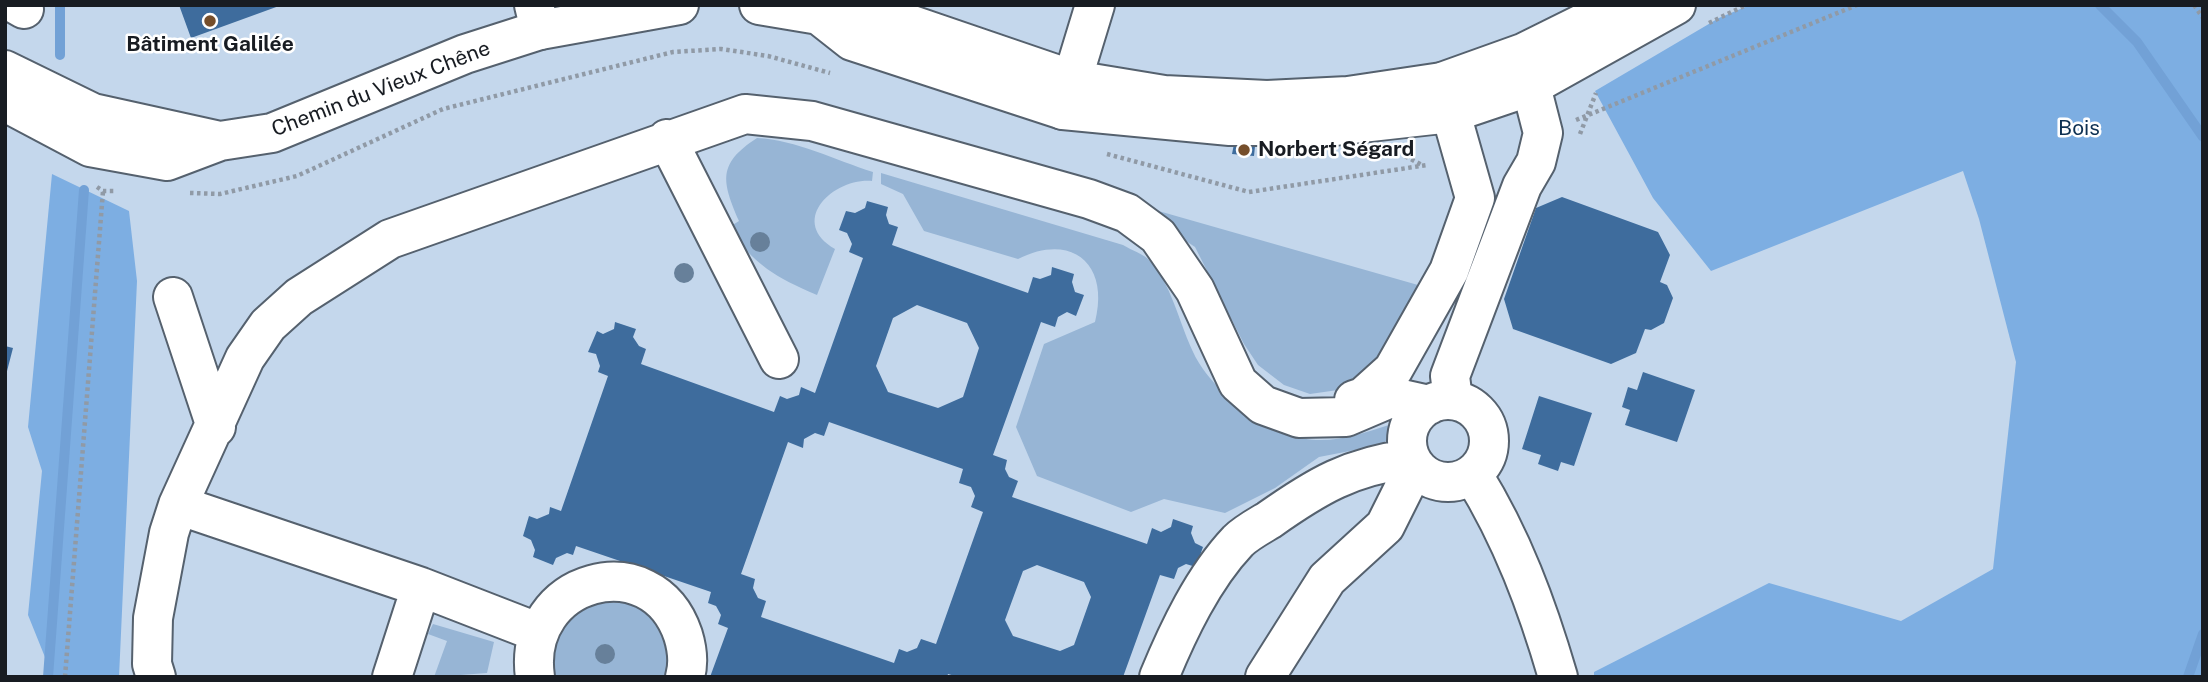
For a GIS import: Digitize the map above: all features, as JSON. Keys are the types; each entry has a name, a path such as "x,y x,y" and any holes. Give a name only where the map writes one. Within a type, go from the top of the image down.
{"main road":[{"name":"Chemin du Vieux Chêne","path":"5,102 90,147 167,161 220,141 272,134 466,54 537,17 679,5"},
{"path":"759,5 819,15 868,10 1068,95 1261,126 1334,126 1446,97 1527,70 1670,7"},
{"path":"1068,95 1096,5"},
{"path":"1527,70 1620,5"},
{"name":"Chemin du Vieux Chêne","path":"5,70 93,113 220,141"},
{"path":"1265,677 1327,579 1385,526 1413,462 1407,434 1425,401 1450,376 1522,186 1536,162 1543,134 1527,70"},
{"path":"1425,401 1416,374 1455,317 1474,269 1483,224 1446,97"},
{"path":"156,677 152,664 153,618 169,533 178,505 216,427 245,358 268,325 299,297 390,239 667,139 745,114 812,121 1089,199 1127,213 1158,236 1180,264 1214,326 1238,383 1263,405 1299,418 1346,417 1425,401 1478,413 1489,438 1482,464 1473,475 1461,481 1436,481 1413,462 1371,464 1309,492 1238,540 1208,583 1171,648 1160,677"},
{"path":"667,139 779,359"},
{"path":"1475,198 1522,186"},
{"path":"1214,326 1260,382 1281,394 1306,405 1333,405 1363,397 1393,370 1411,340 1449,271 1475,198"},
{"path":"173,297 216,427"},
{"path":"1473,475 1502,522 1539,612 1558,677"},
{"path":"178,505 421,587 537,632"},
{"path":"535,677 532,656 537,632 550,610 569,593 593,583 618,581 643,589 664,603 679,623 687,647 685,677"},
{"path":"391,677 421,587"}],"path":[{"path":"2194,5 2203,18"},
{"path":"65,677 103,191"}],"shaded area":[{"path":"5,5 2203,5 2203,677 5,677"},
{"path":"757,138 801,146 873,172 872,181 843,187 830,194 821,204 815,227 821,238 835,249 817,295 767,269 747,252 728,228 739,221 727,184 729,165 744,147"},
{"path":"881,173 1123,245 1144,256 1166,284 1192,351 1208,376 1250,413 1283,432 1326,440 1362,434 1389,425 1393,435 1381,445 1319,457 1275,488 1225,513 1164,499 1131,512 1037,476 1016,427 1044,344 1095,322 1097,284 1091,269 1082,259 1070,252 1055,249 1018,259 924,231 903,194 881,184"},
{"path":"1148,208 1418,285 1428,297 1408,329 1352,388 1310,394 1284,385 1258,365 1244,344 1195,247 1165,227"},
{"path":"620,598 646,612 661,627 668,647 669,677 551,677 551,642 585,603"},
{"path":"433,624 494,642 487,673 434,677 447,641 428,634"}],"green space":[{"name":"Bois","path":"1750,5 2203,5 2203,677 1594,677 1594,672 1769,583 1901,621 1993,569 2016,362 1979,219 1963,171 1711,271 1653,198 1595,91 1719,18"},
{"path":"52,174 129,211 137,281 119,677 53,677 28,615 42,471 28,427"}],"building":[{"name":"Bâtiment Galilée","path":"179,5 279,5 279,6 191,38"},
{"name":"Norbert Ségard","path":"1234,144 1255,146 1254,156 1232,154"},
{"path":"1562,197 1658,232 1670,255 1660,282 1667,285 1673,298 1664,323 1651,330 1645,329 1636,353 1611,364 1513,329 1504,299 1536,208"},
{"path":"867,201 888,207 886,215 889,224 898,227 892,245 1028,293 1033,277 1040,279 1051,275 1052,267 1074,274 1072,282 1075,292 1084,295 1076,316 1067,312 1058,317 1055,327 1041,322 993,455 1007,460 1005,469 1009,477 1018,481 1012,497 1147,544 1152,528 1161,532 1171,527 1173,519 1193,526 1191,533 1195,543 1203,547 1196,567 1186,564 1178,568 1174,579 1160,575 1123,677 958,677 948,674 947,677 710,677 728,628 718,624 721,615 716,606 708,603 711,592 576,546 573,555 567,553 556,558 553,565 533,557 535,550 531,540 523,536 529,516 537,519 549,514 550,507 561,511 608,376 598,372 600,366 596,354 588,352 597,331 603,334 614,329 615,322 636,329 633,337 639,346 646,349 641,364 774,412 780,396 787,399 799,395 801,387 815,393 863,258 849,252 852,244 847,233 839,230 846,211 855,213 865,208","holes":["917,305 967,323 979,348 963,397 938,408 888,392 876,366 893,318","829,422 963,469 959,483 971,487 975,496 971,507 983,512 936,644 921,639 917,648 907,652 899,649 894,663 761,617 766,601 758,598 753,588 755,579 741,574 788,442 803,448 804,439 815,433 824,436","1037,565 1084,582 1091,597 1074,645 1060,651 1013,636 1005,620 1023,571"]},
{"path":"5,346 13,348 6,375 5,375"},
{"path":"1643,372 1695,390 1677,442 1625,425 1630,410 1622,407 1628,387 1637,390"},
{"path":"1539,396 1592,413 1574,466 1561,462 1558,471 1538,464 1541,455 1522,449"}],"waterway":[{"path":"60,5 60,55"},
{"path":"2100,5 2137,42 2203,137"},
{"path":"48,677 84,190"},
{"path":"2188,677 2203,634"}],"place":[{"name":"Bâtiment Galilée","path":"210,21"},
{"name":"Norbert Ségard","path":"1244,150"}]}
